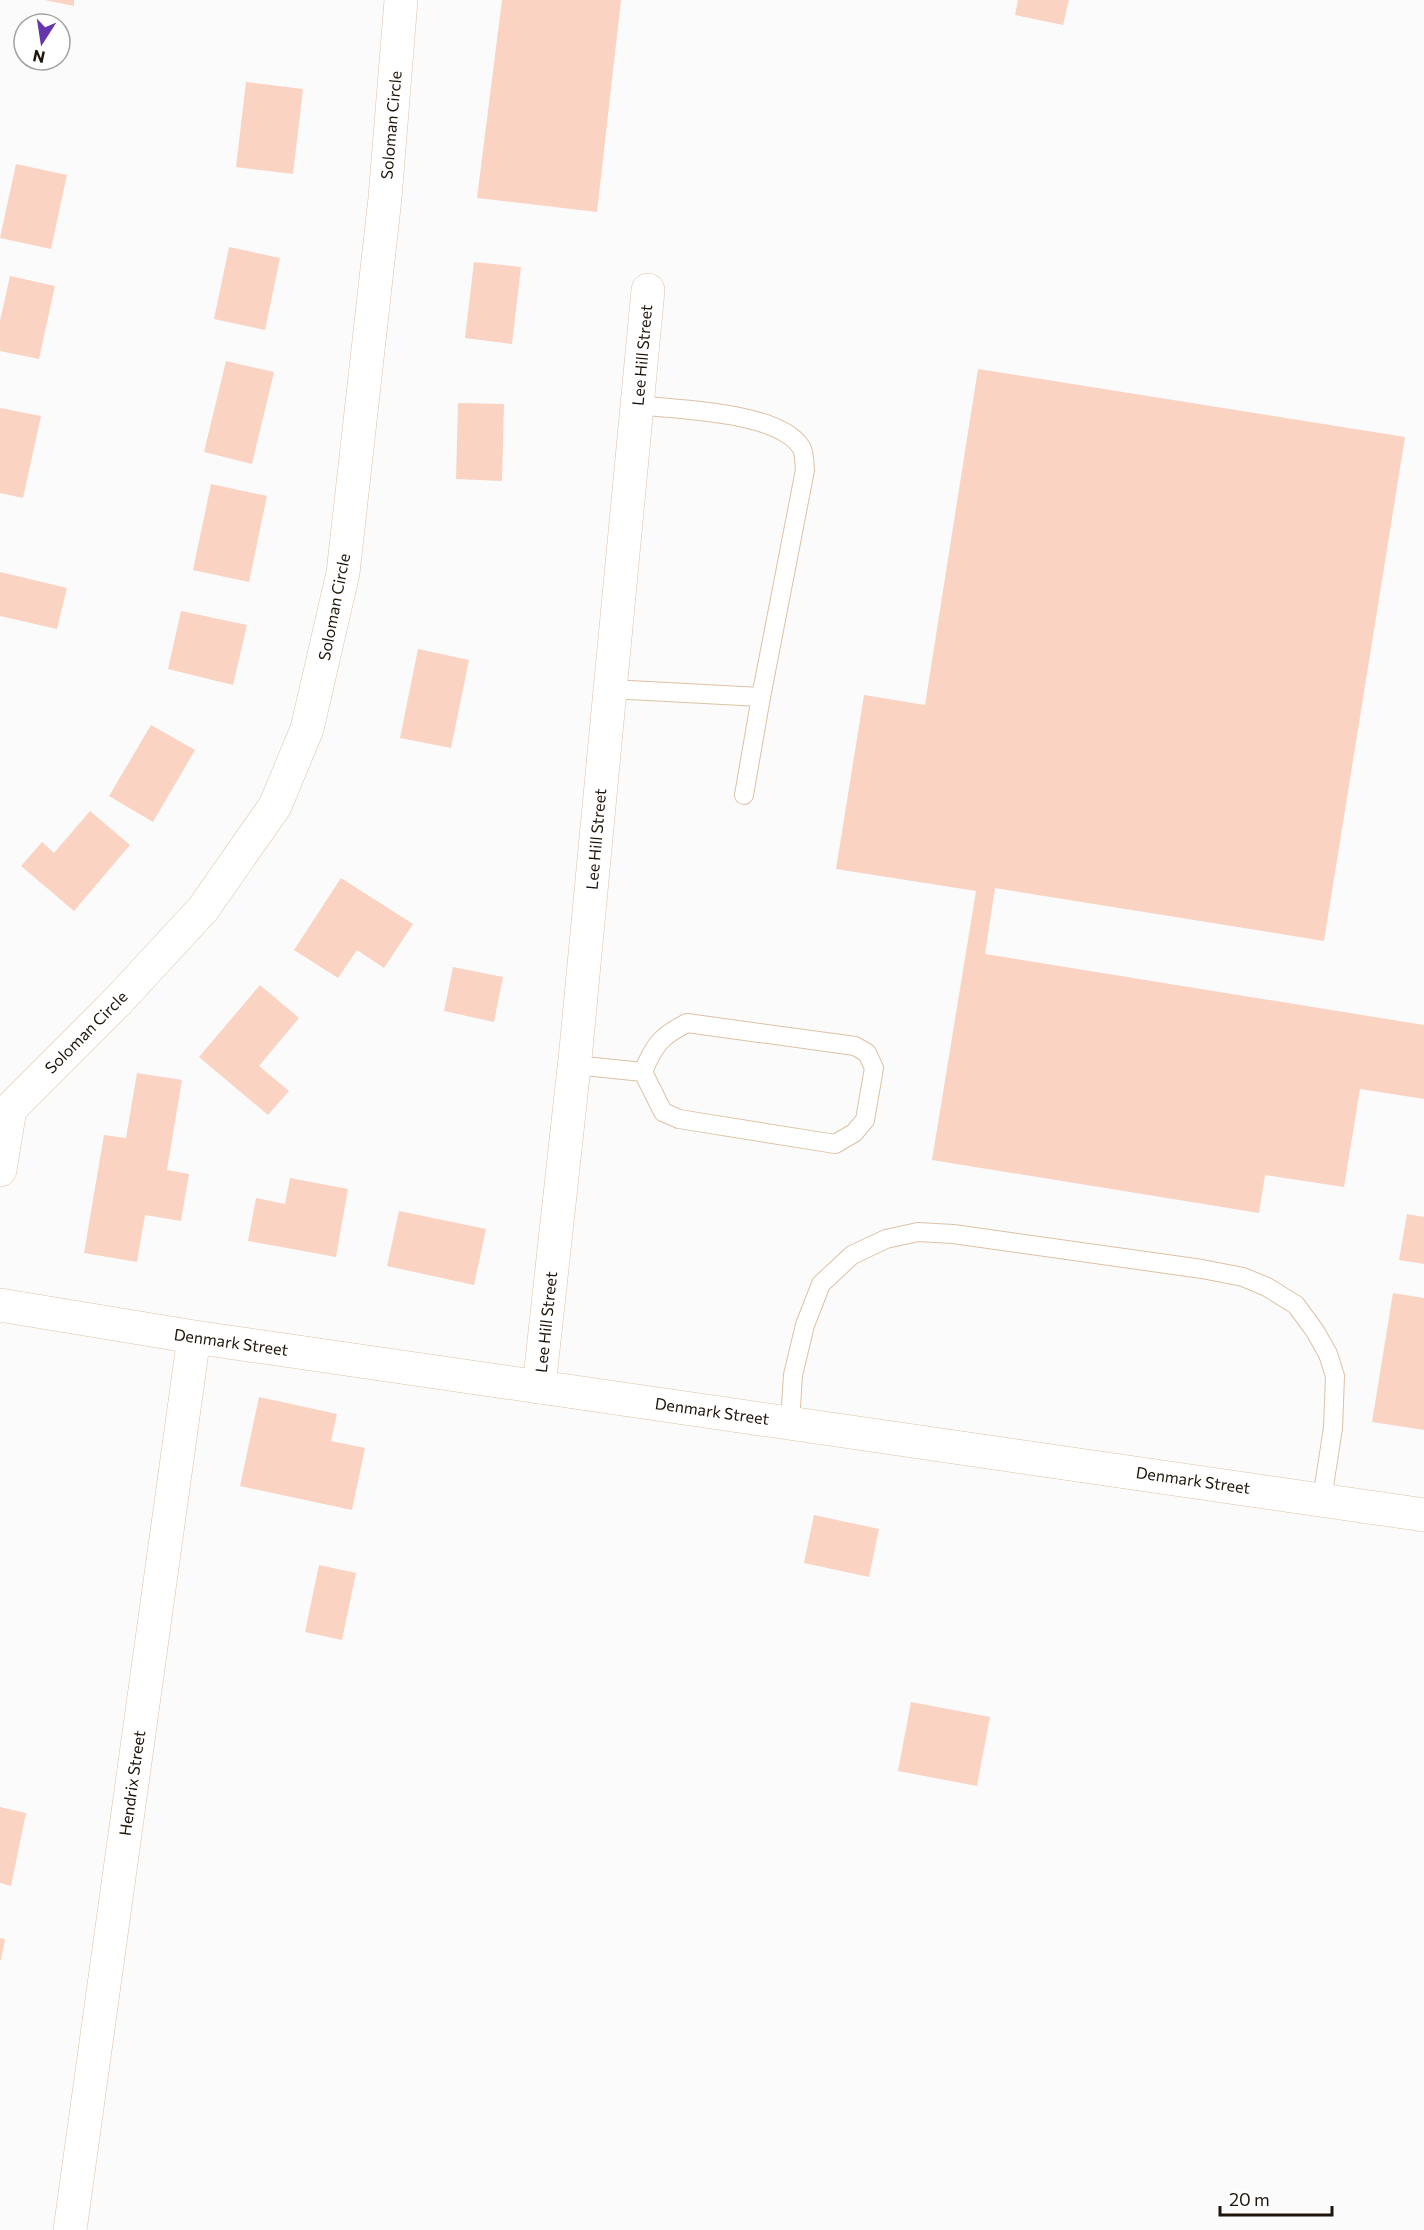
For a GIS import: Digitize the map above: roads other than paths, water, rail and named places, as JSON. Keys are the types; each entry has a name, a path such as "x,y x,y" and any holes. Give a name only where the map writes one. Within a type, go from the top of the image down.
{"street":[{"name":"Soloman Circle","path":"0,1170 5,1108 117,1002 203,909 275,806 307,729 343,573 385,198 401,0"},
{"name":"Lee Hill Street","path":"539,1387 574,1065 648,290"},
{"name":"Denmark Street","path":"0,1305 194,1337 1424,1515"},
{"name":"Hendrix Street","path":"70,2230 194,1337"}],"lane":[{"path":"637,405 746,417 790,435 803,449 805,470 744,795"},
{"path":"610,689 761,697"},
{"path":"687,1023 855,1046 867,1053 874,1068 865,1120 854,1133 835,1144 679,1119 663,1112 643,1072 654,1047 668,1033 687,1023"},
{"path":"574,1065 643,1072"},
{"path":"790,1422 793,1375 805,1325 821,1284 852,1255 886,1239 918,1232 953,1234 1202,1269 1243,1277 1267,1287 1296,1305 1328,1354 1335,1376 1335,1404 1322,1499"}]}
